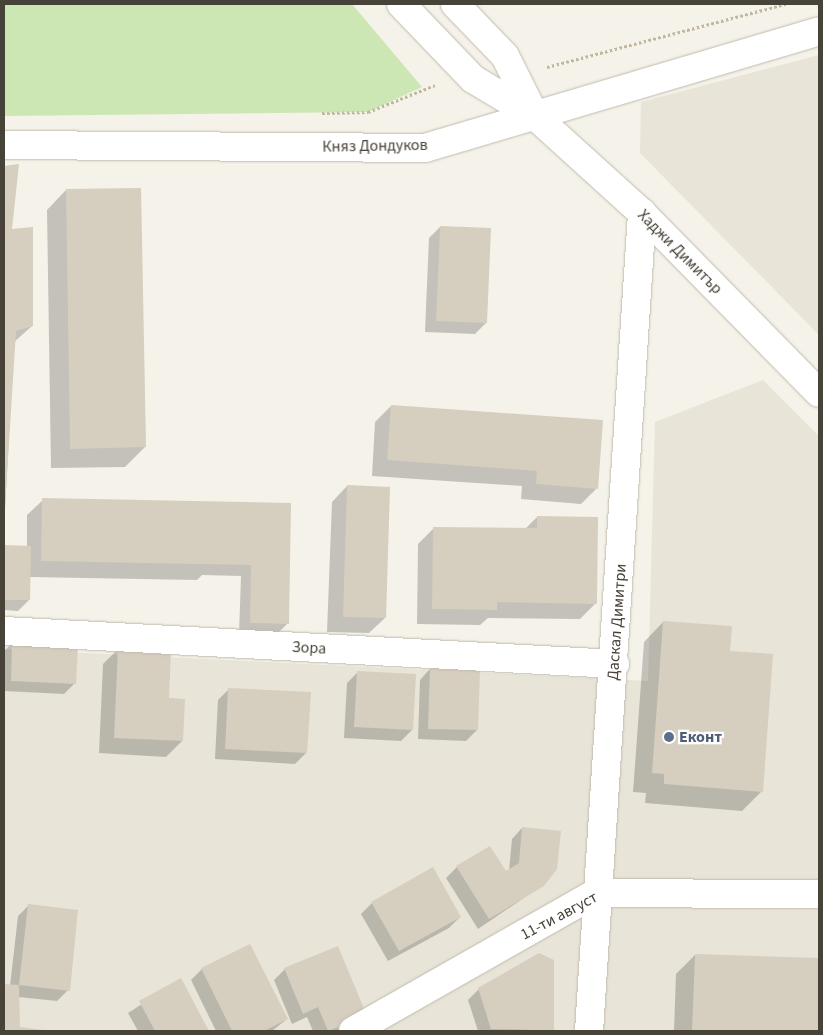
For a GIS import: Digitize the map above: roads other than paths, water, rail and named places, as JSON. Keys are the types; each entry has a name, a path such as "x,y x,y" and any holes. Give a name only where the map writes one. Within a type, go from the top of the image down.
{"street":[{"name":"Хаджи Димитър","path":"401,4 473,79 535,116 642,213 819,393"},
{"name":"Хаджи Димитър","path":"455,4 510,65 535,116"},
{"name":"Княз Дондуков","path":"4,145 425,148 819,31"},
{"name":"Даскал Димитри","path":"589,1031 596,893 614,664 642,213"},
{"name":"Зора","path":"4,631 614,664"},
{"name":"11-ти август","path":"353,1031 596,893 819,894"}],"place":[{"name":"Еконт","path":"669,737"}]}
